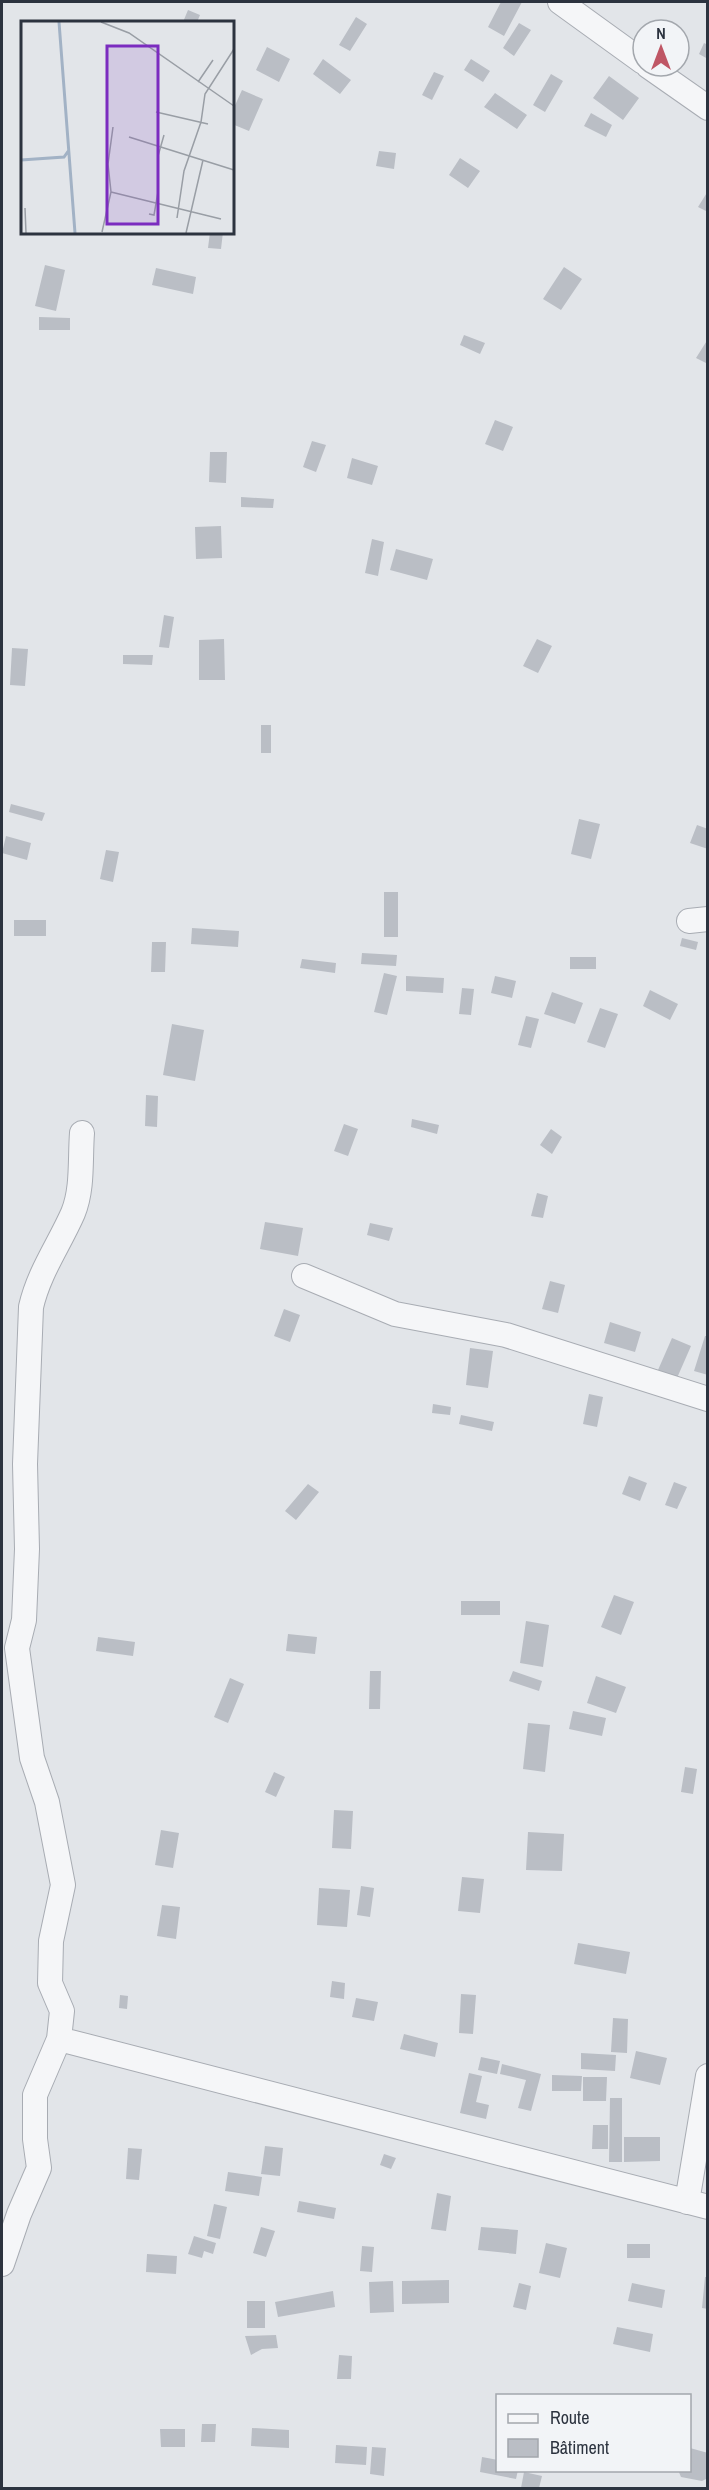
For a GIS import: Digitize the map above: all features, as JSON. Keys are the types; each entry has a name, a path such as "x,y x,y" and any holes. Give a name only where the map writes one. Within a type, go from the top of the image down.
{"street":[{"path":"560,2 631,53"},
{"path":"665,78 708,108"},
{"path":"2,2264 19,2214 39,2168 35,2139 35,2095 59,2039 62,2011 50,1983 51,1941 63,1876 55,1852 47,1802 32,1758 16,1648 24,1620 27,1549 25,1464 31,1307 36,1286 73,1212 78,1196 82,1133"},
{"path":"304,1276 395,1314 506,1335 708,1400"},
{"path":"59,2039 697,2204 708,2076"}],"building":[{"path":"501,2 522,2 504,36 488,27"},
{"path":"188,10 200,15 197,21 183,21"},
{"path":"356,17 367,24 350,51 339,45"},
{"path":"519,23 531,30 514,56 503,48"},
{"path":"704,43 708,45 708,59 699,54"},
{"path":"267,47 290,59 279,82 256,70"},
{"path":"323,59 351,80 340,94 313,74"},
{"path":"471,59 490,71 483,82 464,70"},
{"path":"434,72 444,76 432,100 422,95"},
{"path":"551,74 563,81 545,112 533,105"},
{"path":"609,76 639,98 623,120 593,98"},
{"path":"242,90 263,99 249,131 234,125 234,108"},
{"path":"495,93 527,115 517,129 484,107"},
{"path":"591,113 612,125 606,137 584,126"},
{"path":"379,151 396,153 394,169 376,166"},
{"path":"460,158 480,171 468,188 449,175"},
{"path":"708,191 708,212 698,207"},
{"path":"210,234 223,234 221,249 208,248"},
{"path":"45,265 65,270 56,311 35,306"},
{"path":"564,267 582,279 561,310 543,299"},
{"path":"156,268 196,277 193,294 152,285"},
{"path":"39,317 70,318 70,330 39,330"},
{"path":"464,335 485,343 480,354 460,345"},
{"path":"708,339 708,364 696,358"},
{"path":"495,420 513,427 503,451 485,444"},
{"path":"312,441 326,445 316,472 303,467"},
{"path":"210,452 227,452 226,483 209,482"},
{"path":"352,458 378,466 372,485 347,478"},
{"path":"241,497 274,499 273,508 241,507"},
{"path":"221,526 222,558 196,559 195,527"},
{"path":"372,539 384,542 378,576 365,573"},
{"path":"396,549 433,559 427,580 390,570"},
{"path":"164,615 174,617 169,648 159,647"},
{"path":"224,639 225,680 199,680 199,640"},
{"path":"537,639 552,646 538,673 523,666"},
{"path":"12,648 28,649 25,686 10,685"},
{"path":"123,655 153,655 152,665 123,664"},
{"path":"261,725 271,725 271,753 261,753"},
{"path":"11,804 45,813 42,821 9,812"},
{"path":"579,819 600,824 591,859 571,854"},
{"path":"697,825 708,829 708,849 690,843"},
{"path":"6,836 31,843 27,860 2,853"},
{"path":"106,850 119,852 113,882 100,879"},
{"path":"384,892 398,892 398,937 384,937"},
{"path":"14,920 46,920 46,936 14,936"},
{"path":"192,928 239,931 238,947 191,944"},
{"path":"682,938 698,942 696,950 680,946"},
{"path":"152,942 166,942 165,972 151,972"},
{"path":"362,953 397,955 396,966 361,964"},
{"path":"570,957 596,957 596,969 570,969"},
{"path":"302,959 336,963 335,973 300,968"},
{"path":"384,973 397,976 387,1015 374,1012"},
{"path":"406,976 444,978 443,993 406,991"},
{"path":"495,976 516,981 512,998 491,993"},
{"path":"462,988 474,989 471,1015 459,1014"},
{"path":"650,990 678,1004 670,1020 643,1006"},
{"path":"552,992 583,1003 575,1024 544,1014"},
{"path":"600,1008 618,1014 605,1048 587,1042"},
{"path":"526,1016 539,1019 531,1048 518,1045"},
{"path":"172,1024 204,1030 195,1081 163,1075"},
{"path":"146,1095 158,1096 157,1127 145,1126"},
{"path":"412,1119 439,1125 437,1134 411,1127"},
{"path":"344,1124 358,1129 348,1156 334,1151"},
{"path":"551,1129 562,1137 552,1154 540,1145"},
{"path":"537,1193 548,1196 543,1218 531,1216"},
{"path":"265,1222 303,1228 298,1256 260,1249"},
{"path":"370,1223 393,1228 389,1241 367,1235"},
{"path":"550,1281 565,1285 558,1313 542,1309"},
{"path":"284,1309 300,1315 290,1342 274,1336"},
{"path":"610,1322 641,1332 635,1352 604,1343"},
{"path":"705,1336 708,1336 708,1375 694,1371"},
{"path":"672,1338 691,1346 677,1378 658,1370"},
{"path":"470,1348 493,1351 488,1388 466,1385"},
{"path":"589,1394 603,1397 597,1427 583,1424"},
{"path":"433,1404 451,1407 450,1415 432,1413"},
{"path":"461,1415 494,1422 492,1431 459,1424"},
{"path":"629,1476 647,1483 640,1501 622,1494"},
{"path":"674,1482 687,1487 677,1509 665,1505"},
{"path":"308,1484 319,1492 296,1520 285,1511"},
{"path":"614,1595 634,1602 621,1635 601,1627"},
{"path":"461,1601 500,1601 500,1615 461,1615"},
{"path":"526,1621 549,1625 543,1667 520,1663"},
{"path":"288,1634 317,1637 315,1654 286,1651"},
{"path":"98,1637 135,1642 133,1656 96,1651"},
{"path":"370,1671 381,1671 380,1709 369,1709"},
{"path":"513,1671 542,1681 539,1691 509,1681"},
{"path":"596,1676 626,1687 616,1713 587,1703"},
{"path":"230,1678 244,1684 228,1723 214,1717"},
{"path":"573,1711 606,1718 602,1736 569,1729"},
{"path":"528,1723 550,1725 545,1772 523,1769"},
{"path":"685,1767 697,1769 693,1794 681,1792"},
{"path":"274,1772 285,1777 276,1797 265,1792"},
{"path":"334,1810 353,1811 351,1849 332,1848"},
{"path":"161,1830 179,1833 173,1868 155,1865"},
{"path":"528,1832 564,1834 562,1871 526,1870"},
{"path":"462,1877 484,1879 480,1913 458,1911"},
{"path":"361,1886 374,1888 370,1917 357,1915"},
{"path":"319,1888 350,1890 347,1927 317,1925"},
{"path":"162,1905 180,1907 176,1939 157,1936"},
{"path":"578,1943 630,1952 626,1974 574,1964"},
{"path":"332,1981 345,1983 344,1999 330,1997"},
{"path":"461,1994 476,1995 473,2034 459,2033"},
{"path":"120,1995 128,1996 127,2009 119,2008"},
{"path":"356,1998 378,2002 374,2021 352,2017"},
{"path":"613,2018 628,2019 627,2053 611,2052"},
{"path":"404,2034 438,2043 435,2057 400,2049"},
{"path":"636,2051 667,2058 660,2085 630,2078"},
{"path":"581,2053 616,2055 615,2071 581,2069"},
{"path":"481,2057 500,2061 497,2074 478,2070"},
{"path":"502,2064 541,2074 531,2111 518,2108 526,2080 500,2074"},
{"path":"469,2073 482,2076 476,2102 489,2105 486,2119 460,2113"},
{"path":"552,2075 582,2076 581,2091 552,2091"},
{"path":"583,2077 607,2077 606,2101 583,2101"},
{"path":"610,2098 622,2098 622,2162 609,2162"},
{"path":"593,2125 608,2125 608,2149 592,2149"},
{"path":"624,2137 660,2137 660,2161 624,2162"},
{"path":"265,2146 283,2148 280,2176 261,2174"},
{"path":"128,2148 142,2149 139,2180 126,2179"},
{"path":"384,2154 396,2158 391,2169 380,2165"},
{"path":"228,2172 262,2177 259,2196 225,2191"},
{"path":"437,2193 451,2196 446,2231 431,2229"},
{"path":"299,2201 336,2208 334,2219 297,2212"},
{"path":"214,2204 227,2207 220,2239 207,2236"},
{"path":"261,2227 275,2231 266,2257 253,2253"},
{"path":"481,2227 518,2230 516,2254 478,2250"},
{"path":"194,2236 216,2243 213,2254 204,2251 202,2258 188,2254"},
{"path":"546,2243 567,2248 560,2278 539,2273"},
{"path":"627,2244 650,2244 650,2258 627,2258"},
{"path":"362,2246 374,2247 372,2272 360,2271"},
{"path":"147,2254 177,2256 176,2274 146,2272"},
{"path":"705,2277 708,2277 708,2309 702,2308"},
{"path":"449,2280 449,2303 402,2304 402,2281"},
{"path":"393,2281 394,2312 370,2313 369,2282"},
{"path":"519,2283 531,2286 526,2310 513,2307"},
{"path":"632,2283 665,2290 662,2308 628,2301"},
{"path":"333,2291 335,2307 278,2317 275,2302"},
{"path":"247,2301 265,2301 265,2328 247,2328"},
{"path":"617,2327 653,2334 650,2352 613,2344"},
{"path":"276,2335 278,2348 262,2349 251,2355 245,2336"},
{"path":"339,2355 352,2356 351,2379 337,2379"},
{"path":"202,2424 216,2424 215,2442 201,2442"},
{"path":"252,2428 289,2430 289,2448 251,2446"},
{"path":"160,2429 185,2429 185,2447 161,2447"},
{"path":"336,2445 367,2447 366,2465 335,2463"},
{"path":"372,2447 386,2448 384,2476 370,2474"},
{"path":"691,2448 708,2453 708,2478 702,2481 681,2477 679,2472 691,2472"},
{"path":"482,2457 496,2460 496,2472 518,2472 516,2479 480,2472"},
{"path":"524,2472 542,2476 539,2488 521,2488"}]}
